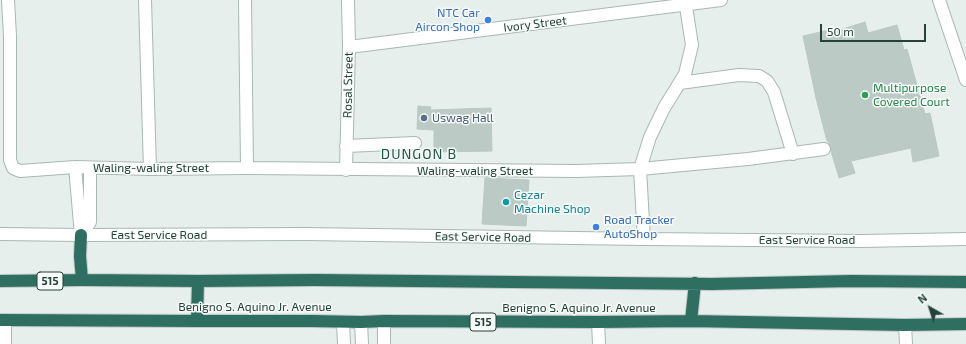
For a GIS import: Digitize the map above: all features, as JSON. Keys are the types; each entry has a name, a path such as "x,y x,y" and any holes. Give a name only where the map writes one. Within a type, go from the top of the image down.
{"highway":[{"path":"81,235 80,256 82,280"},
{"name":"515","path":"0,281 315,280 695,283 851,281 966,282"},
{"path":"197,321 198,281"},
{"path":"691,321 695,283"},
{"name":"Benigno S. Aquino Jr. Avenue","path":"2,320 343,322 691,321 966,324"}],"street":[{"name":"Waling-waling Street","path":"8,0 10,36 10,160 13,168 20,171 75,167 150,169 247,168 576,171 640,169 793,154 824,149"},
{"path":"145,0 150,169"},
{"path":"245,0 247,168"},
{"name":"Rosal Street","path":"346,170 349,47 348,0"},
{"name":"Ivory Street","path":"349,47 685,2 721,0"},
{"path":"939,0 966,80"},
{"path":"644,240 640,169 650,137 664,108 685,74 692,45 685,2"},
{"path":"680,83 739,75 760,76 767,81 774,92 793,154"},
{"path":"346,146 415,144"},
{"path":"75,167 81,235"},
{"path":"81,235 90,222 90,168"},
{"name":"East Service Road","path":"0,234 306,234 644,240 862,241 966,239"},
{"path":"2,320 5,344"},
{"path":"384,321 384,344"},
{"path":"343,322 344,344"},
{"path":"361,322 362,344"},
{"path":"598,322 599,344"},
{"path":"905,324 906,344"}],"building":[{"path":"865,22 868,33 897,25 904,50 907,49 925,114 930,113 939,156 913,162 911,148 851,161 855,173 839,178 831,148 827,141 816,98 803,36 829,30 830,33"},
{"path":"418,106 431,107 430,110 491,108 492,151 434,152 434,130 417,129"},
{"name":"Cezar Machine Shop","path":"485,178 529,180 526,226 482,224"}],"place":[{"name":"NTC Car Aircon Shop","path":"488,20"},
{"name":"Multipurpose Covered Court","path":"865,95"},
{"name":"Uswag Hall","path":"424,118"},
{"name":"Cezar Machine Shop","path":"506,202"},
{"name":"Road Tracker AutoShop","path":"596,227"}],"district":[{"name":"DUNGON B","path":"419,154"}]}
